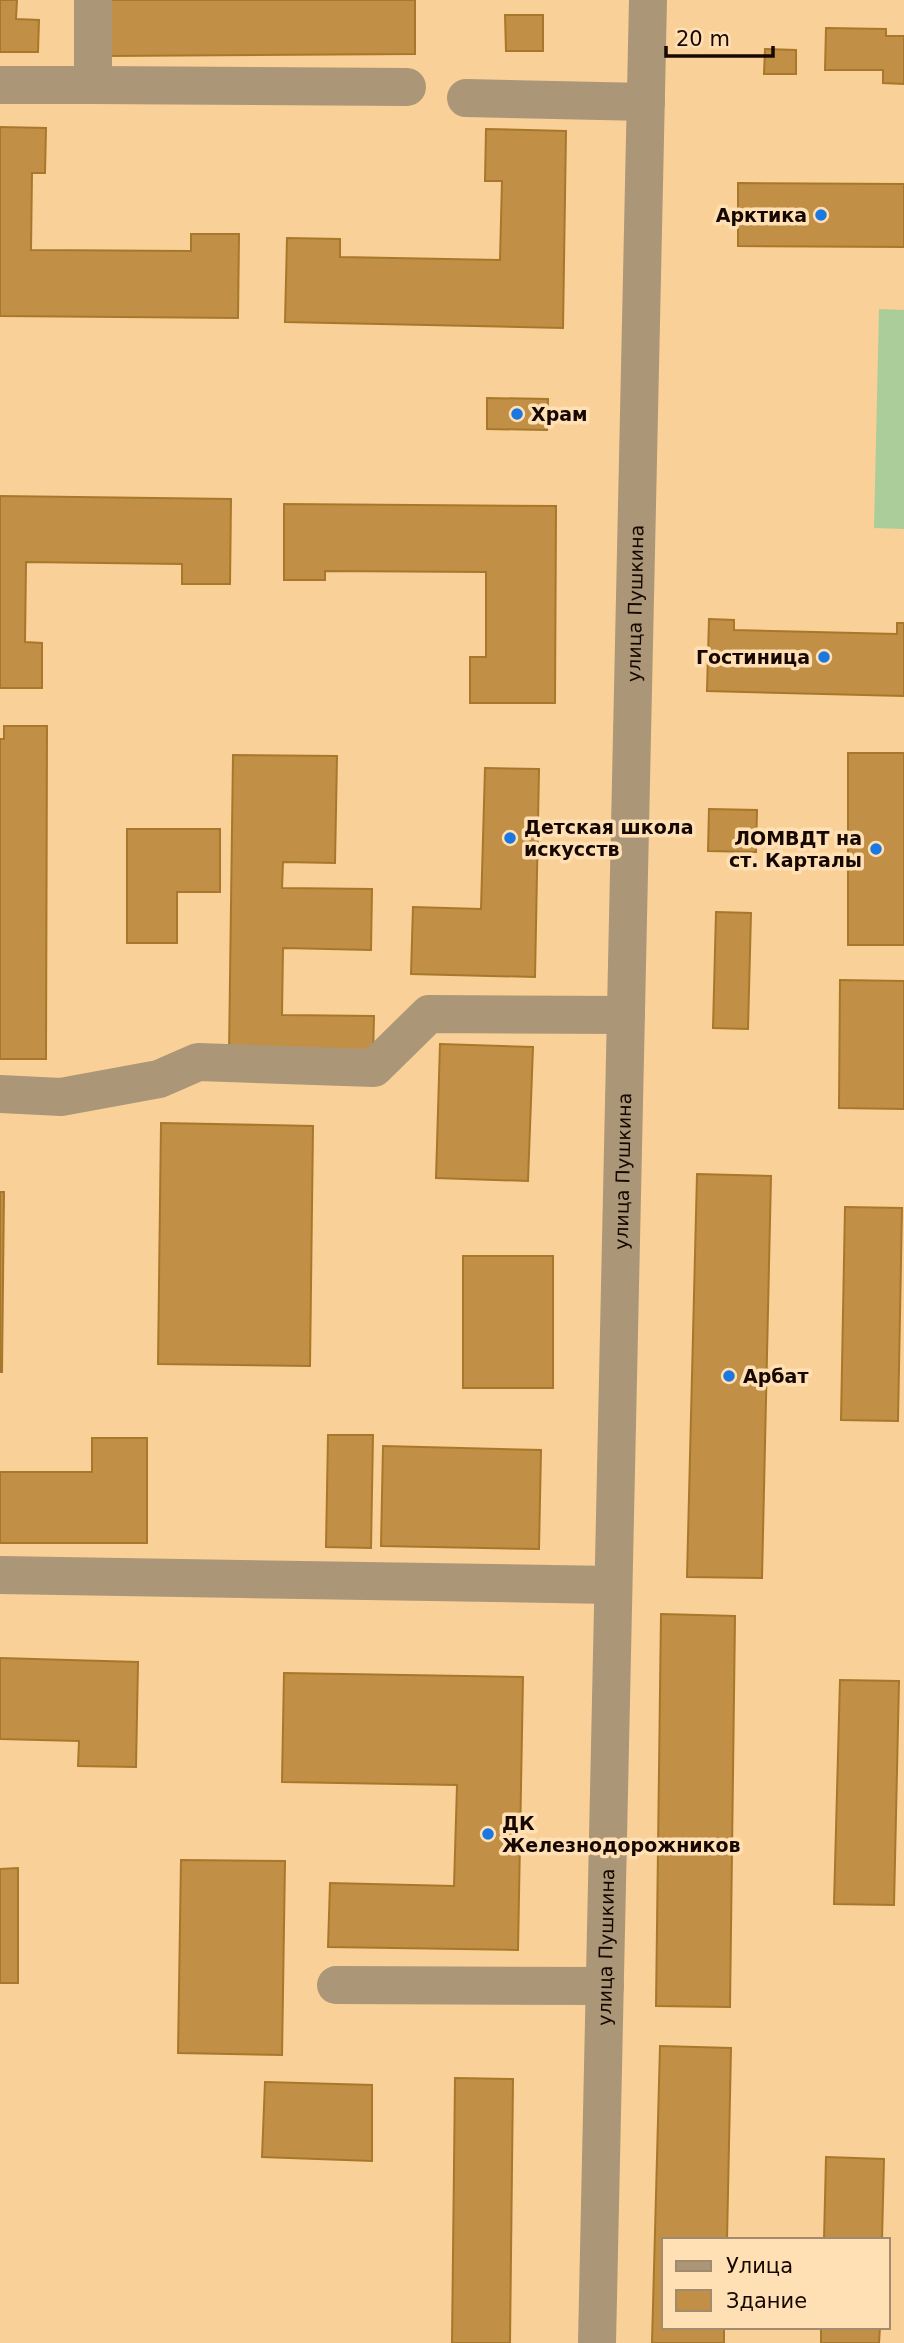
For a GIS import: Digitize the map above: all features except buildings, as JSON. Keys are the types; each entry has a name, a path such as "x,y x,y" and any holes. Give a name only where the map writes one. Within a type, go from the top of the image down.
{"street":[{"path":"93,0 93,85"},
{"name":"улица Пушкина","path":"597,2343 648,0"},
{"path":"0,85 407,88"},
{"path":"466,98 646,102"},
{"path":"0,1094 61,1097 159,1079 198,1062 374,1068 429,1014 626,1015"},
{"path":"0,1574 613,1585"},
{"path":"336,1984 605,1986"}],"green space":[{"path":"879,309 904,310 904,529 874,528"}],"place":[{"name":"Арктика","path":"821,215"},
{"name":"Храм","path":"517,414"},
{"name":"Гостиница","path":"824,657"},
{"name":"Детская школа искусств","path":"510,838"},
{"name":"ЛОМВДТ на ст. Карталы","path":"876,849"},
{"name":"Арбат","path":"729,1376"},
{"name":"ДК Железнодорожников","path":"488,1834"}]}
